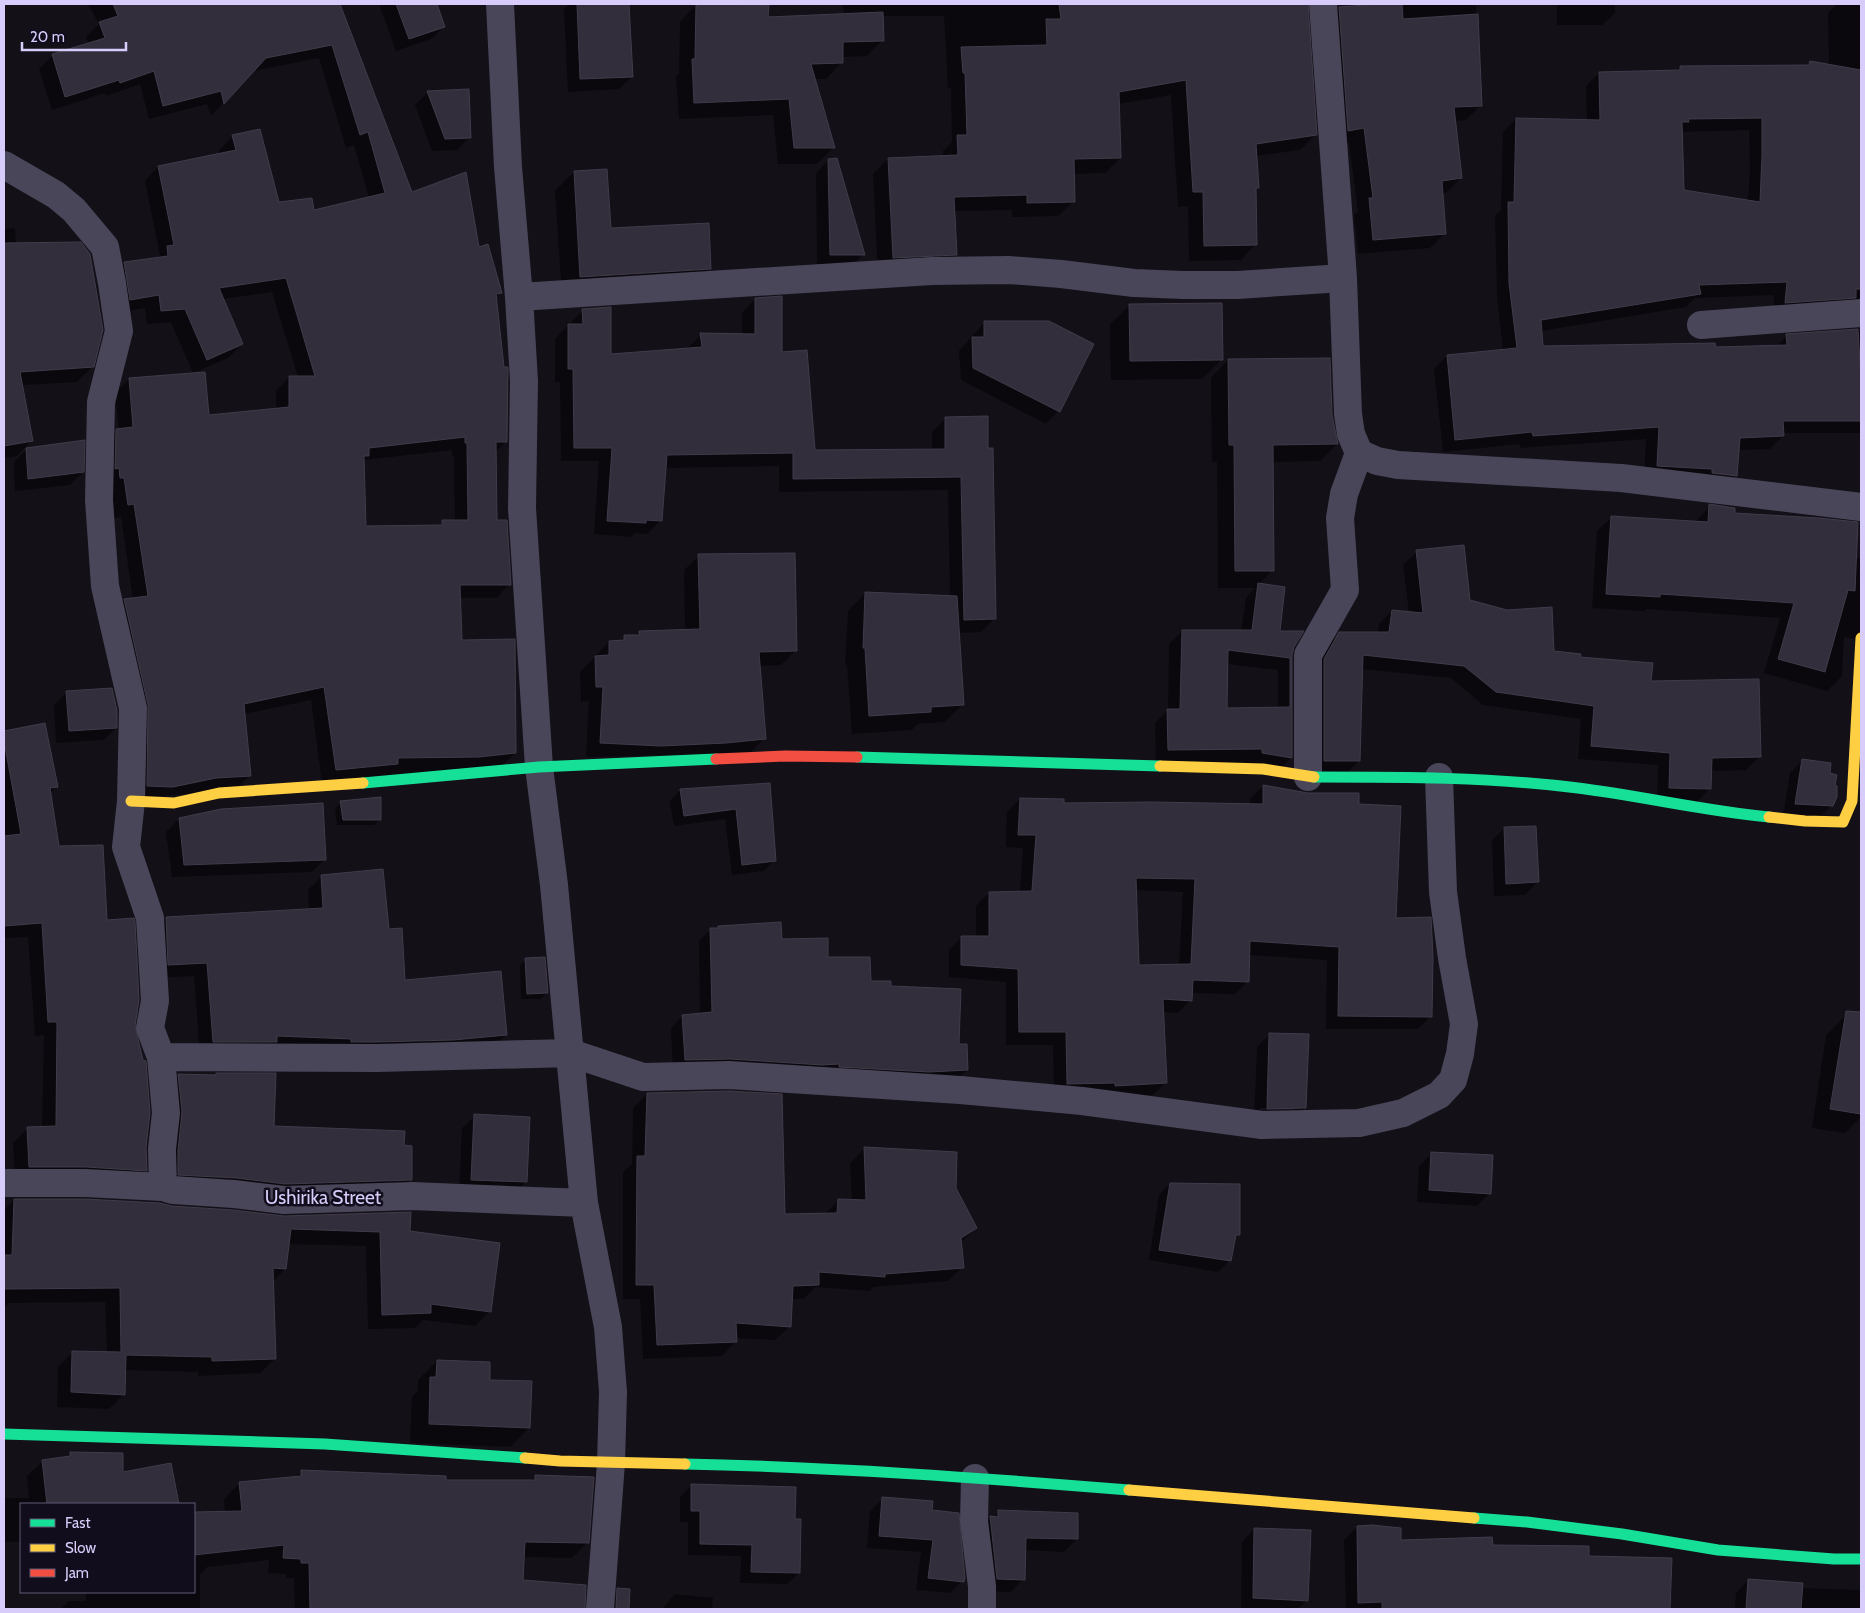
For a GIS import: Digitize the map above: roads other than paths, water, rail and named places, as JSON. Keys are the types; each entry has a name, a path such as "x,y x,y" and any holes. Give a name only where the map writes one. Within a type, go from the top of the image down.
{"street":[{"path":"500,4 508,167 524,381 522,508 539,767 554,885 584,1203 608,1327 613,1392 611,1463 600,1609"},
{"path":"1308,777 1308,655 1345,590 1340,518 1344,494 1359,453 1351,434 1348,414 1343,278 1323,4"},
{"path":"4,165 56,195 74,210 105,247 112,283 119,331 101,402 99,500 105,586 133,708 132,802 126,846 150,918 155,1001 150,1028 161,1057 166,1112 162,1149 163,1187"},
{"path":"519,298 932,271 1009,270 1134,283 1238,286 1343,278"},
{"path":"1701,325 1861,313"},
{"path":"1359,453 1377,461 1398,465 1621,478 1861,507"},
{"path":"132,802 174,803 219,793 325,787 539,767 785,756 1262,769 1308,777 1439,778 1578,788 1725,813 1805,821 1843,822 1852,801 1861,638"},
{"path":"161,1057 377,1058 571,1053 642,1077 729,1075 960,1090 1082,1100 1262,1125 1359,1123 1403,1112 1439,1095 1453,1080 1460,1054 1464,1024 1443,892 1439,778"},
{"name":"Ushirika Street","path":"4,1183 85,1183 163,1187 173,1190 284,1200 412,1196 584,1203"},
{"path":"4,1434 325,1444 486,1457 611,1463 753,1465 975,1478 1527,1522 1622,1534 1718,1550 1834,1559 1861,1559"},
{"path":"975,1478 974,1521 982,1586 982,1609"}]}
